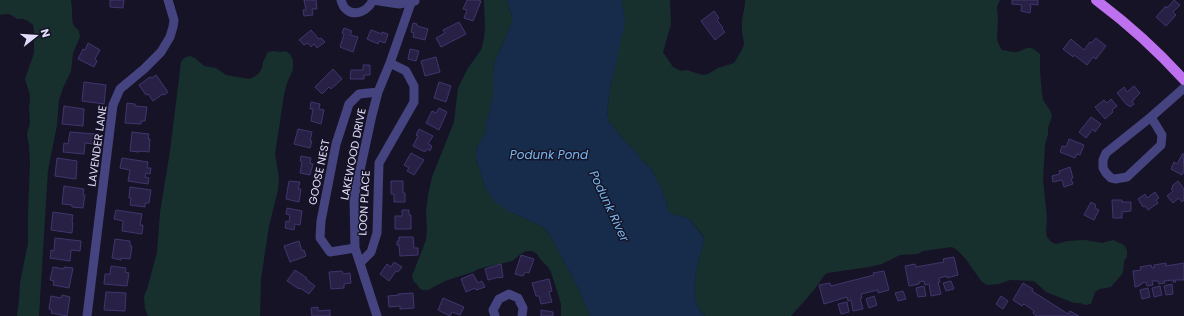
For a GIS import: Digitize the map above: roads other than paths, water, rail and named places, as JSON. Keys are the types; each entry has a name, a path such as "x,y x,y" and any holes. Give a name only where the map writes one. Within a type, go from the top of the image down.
{"main road":[{"path":"1096,0 1144,38 1184,80"}],"street":[{"name":"LAVENDER LANE","path":"87,316 113,105 120,88 144,69 161,52 170,37 174,20 168,0"},
{"path":"341,0 344,8 349,12 356,13 363,11 370,6 373,0 399,4 413,1"},
{"name":"LAKEWOOD DRIVE","path":"377,316 355,248 354,198 378,92 413,1"},
{"name":"LOON PLACE","path":"360,263 371,252 377,233 379,163 414,102 414,86 406,71 390,63"},
{"path":"1151,117 1162,135 1161,145 1127,177 1115,179 1111,178 1103,168 1102,160 1106,153 1184,88"},
{"name":"GOOSE NEST","path":"355,248 330,252 320,238 321,221 336,144 349,104 359,94 378,92"},
{"name":"LOON PLACE","path":"362,160 379,163"},
{"path":"495,316 493,310 499,299 509,294 518,298 523,308 522,316"}],"water":[{"name":"Podunk Pond","path":"507,0 622,0 625,15 624,27 610,89 607,111 609,122 636,152 642,161 651,169 662,190 669,212 690,220 704,238 696,274 694,292 699,309 705,316 589,316 578,288 550,235 542,226 510,212 495,202 485,187 476,158 476,152 484,135 493,94 493,74 495,62 512,22"}],"water label":[{"name":"Podunk River","path":"609,206"}]}
